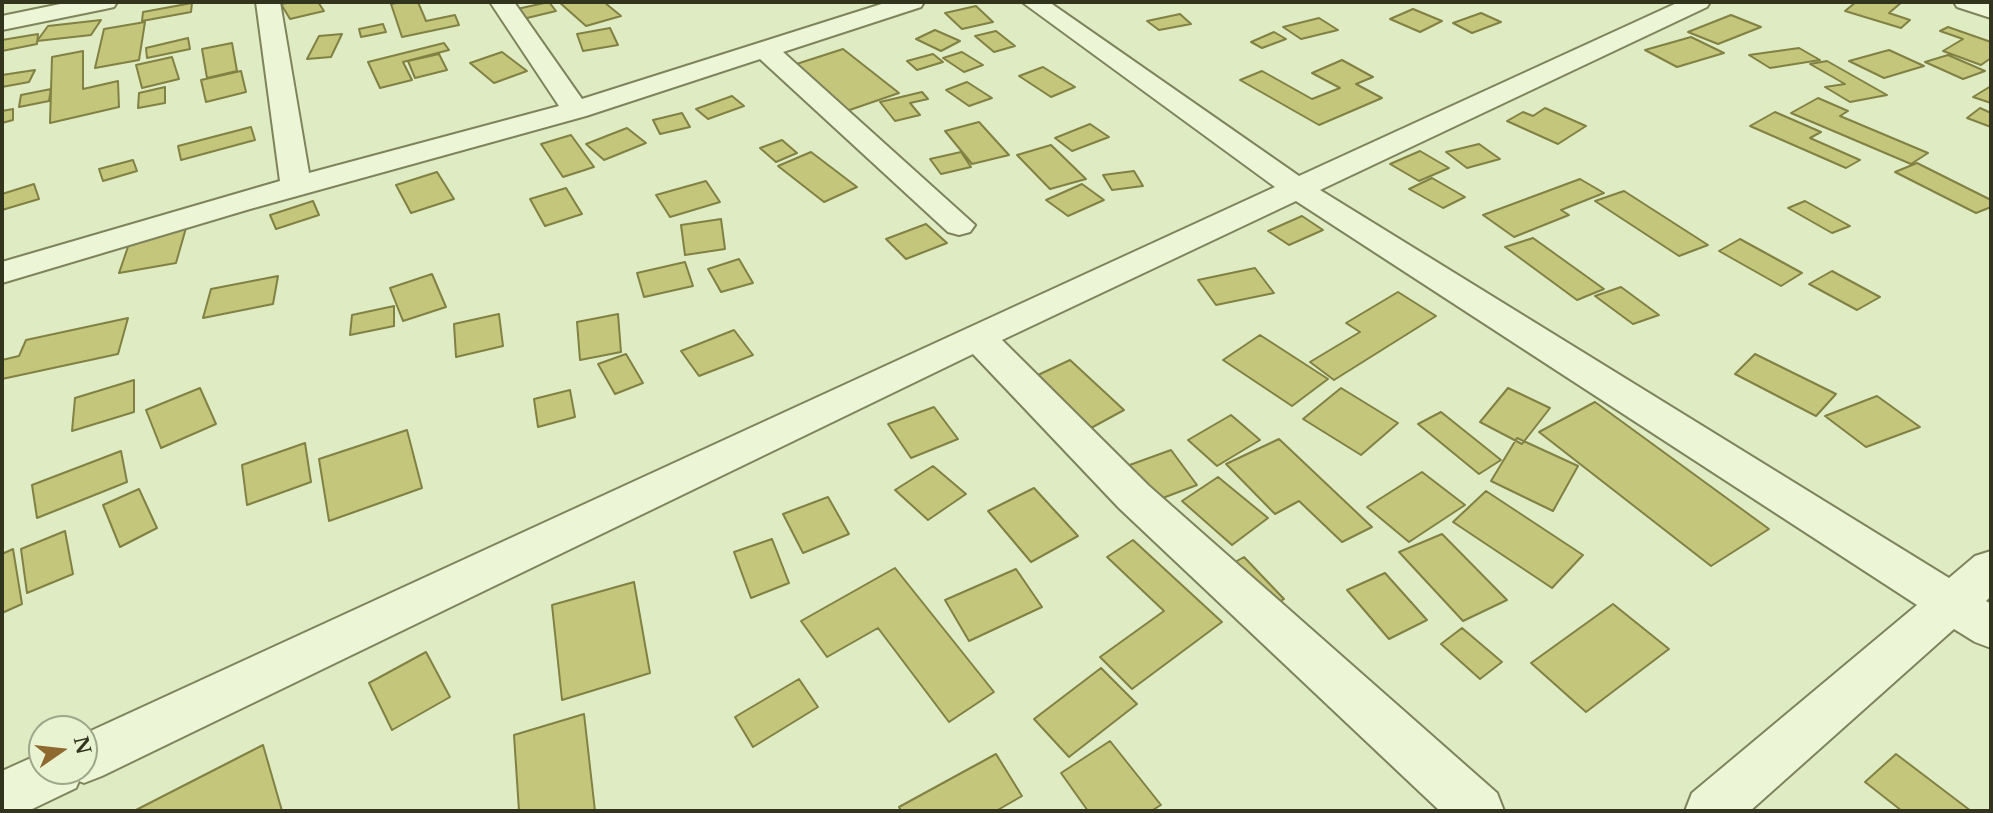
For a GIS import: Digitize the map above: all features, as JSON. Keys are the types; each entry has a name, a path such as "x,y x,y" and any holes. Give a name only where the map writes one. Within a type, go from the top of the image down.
{"street":[{"path":"2,23 105,2"},
{"path":"268,2 296,187"},
{"path":"502,2 576,110"},
{"path":"2,273 296,187 576,110 912,2"},
{"path":"1034,2 1296,188 1991,628"},
{"path":"98,752 978,337 1698,2"},
{"path":"1966,2 1991,11"},
{"path":"763,48 959,225"},
{"path":"978,337 1134,497 1478,811"},
{"path":"1711,811 1991,569"},
{"path":"2,797 28,785"}],"building":[{"path":"318,2 324,11 290,19 281,4"},
{"path":"418,2 426,21 455,15 459,25 402,37 391,4"},
{"path":"549,2 556,11 523,19 517,9"},
{"path":"559,2 604,2 621,16 586,26"},
{"path":"1856,2 1902,2 1889,13 1910,20 1901,28 1845,11"},
{"path":"192,3 191,12 142,21 143,12"},
{"path":"976,6 993,22 962,29 945,13"},
{"path":"1413,9 1442,21 1420,32 1390,19"},
{"path":"1481,13 1501,22 1472,33 1453,23"},
{"path":"1180,14 1191,24 1159,30 1147,21"},
{"path":"1731,15 1761,27 1718,44 1688,32"},
{"path":"1319,18 1338,30 1301,39 1283,27"},
{"path":"101,20 91,35 37,41 48,26"},
{"path":"145,22 139,60 95,68 104,29"},
{"path":"383,24 386,32 361,37 359,29"},
{"path":"1948,27 1991,42 1991,58 1981,65 1943,51 1963,39 1940,31"},
{"path":"610,28 618,45 583,51 577,34"},
{"path":"935,30 960,41 941,51 916,39"},
{"path":"996,31 1015,46 994,52 975,36"},
{"path":"1274,32 1286,39 1262,48 1251,42"},
{"path":"38,34 37,44 2,51 2,40"},
{"path":"342,34 331,57 307,59 319,36"},
{"path":"1691,37 1724,53 1677,67 1645,50"},
{"path":"188,38 190,49 147,58 146,48"},
{"path":"232,43 237,71 207,78 202,49"},
{"path":"444,43 449,50 403,62 412,80 380,88 368,62"},
{"path":"1799,48 1820,60 1770,68 1749,55"},
{"path":"843,49 899,93 835,115 781,69"},
{"path":"1889,50 1924,66 1884,78 1849,61"},
{"path":"83,51 83,89 118,81 119,107 50,123 52,57"},
{"path":"502,52 527,71 494,83 470,63"},
{"path":"962,52 983,65 964,72 943,58"},
{"path":"439,54 447,70 415,78 408,61"},
{"path":"933,54 943,62 917,70 907,61"},
{"path":"1948,55 1985,71 1963,79 1925,62"},
{"path":"172,57 179,79 142,88 136,65"},
{"path":"1342,60 1373,77 1356,84 1382,98 1319,125 1240,80 1262,71 1312,99 1340,88 1312,73"},
{"path":"1827,61 1887,95 1850,102 1825,87 1845,84 1810,64"},
{"path":"1043,67 1075,87 1051,97 1019,76"},
{"path":"35,70 29,82 2,87 2,75"},
{"path":"241,71 246,92 206,102 201,80"},
{"path":"967,82 992,98 969,106 946,90"},
{"path":"1991,86 1991,103 1973,97"},
{"path":"165,87 165,103 138,108 139,93"},
{"path":"51,89 49,101 19,107 21,95"},
{"path":"922,92 928,99 910,103 920,115 895,121 880,102"},
{"path":"732,96 744,106 708,119 696,109"},
{"path":"1818,98 1848,111 1840,116 1928,153 1911,164 1791,113"},
{"path":"1545,108 1586,126 1558,144 1507,121 1523,112 1533,116"},
{"path":"1980,108 1991,113 1991,127 1967,118"},
{"path":"13,109 13,120 2,123 2,111"},
{"path":"1775,112 1821,132 1810,138 1860,160 1846,168 1750,126"},
{"path":"682,113 690,127 660,134 653,120"},
{"path":"979,122 1009,155 972,164 945,131"},
{"path":"1090,124 1109,137 1072,151 1055,138"},
{"path":"251,127 255,140 181,160 178,146"},
{"path":"627,128 646,143 604,160 586,144"},
{"path":"571,135 594,167 563,177 541,144"},
{"path":"782,140 797,153 776,162 760,148"},
{"path":"1479,144 1500,159 1467,168 1446,152"},
{"path":"1051,145 1086,179 1050,189 1017,155"},
{"path":"1420,151 1449,168 1419,181 1390,164"},
{"path":"811,152 857,187 824,202 778,166"},
{"path":"961,152 971,167 941,174 930,159"},
{"path":"133,160 137,171 103,181 99,169"},
{"path":"1917,163 1991,200 1991,207 1976,213 1895,172"},
{"path":"1134,171 1143,186 1112,190 1103,175"},
{"path":"437,172 454,199 411,213 396,185"},
{"path":"1432,178 1465,197 1443,208 1409,189"},
{"path":"1580,179 1604,193 1561,210 1569,215 1514,237 1483,215"},
{"path":"706,181 720,202 670,217 656,195"},
{"path":"34,184 39,199 2,210 2,194"},
{"path":"1082,184 1104,200 1068,216 1046,200"},
{"path":"566,188 582,214 545,226 530,199"},
{"path":"1624,191 1708,245 1679,256 1595,201"},
{"path":"313,201 319,215 276,229 270,215"},
{"path":"1805,201 1850,226 1832,233 1788,208"},
{"path":"1302,216 1323,230 1289,245 1268,231"},
{"path":"721,219 725,249 685,255 681,225"},
{"path":"926,224 947,243 906,259 886,239"},
{"path":"186,228 176,263 119,273 131,238"},
{"path":"1533,238 1604,289 1577,300 1505,247"},
{"path":"1740,239 1802,273 1781,286 1719,251"},
{"path":"739,259 753,283 721,292 708,269"},
{"path":"685,262 693,286 644,297 637,273"},
{"path":"1255,268 1274,293 1216,305 1198,280"},
{"path":"1832,271 1880,297 1857,310 1809,284"},
{"path":"432,274 446,307 403,321 390,288"},
{"path":"278,276 273,304 203,318 211,289"},
{"path":"1621,287 1659,315 1633,324 1595,296"},
{"path":"1398,292 1436,316 1334,380 1310,362 1360,332 1346,323"},
{"path":"394,306 394,326 350,335 352,315"},
{"path":"499,314 503,346 456,357 454,324"},
{"path":"618,314 621,352 580,360 577,322"},
{"path":"128,318 118,354 2,379 2,360 19,356 26,340"},
{"path":"734,330 753,355 699,376 681,351"},
{"path":"1260,335 1328,379 1292,406 1223,360"},
{"path":"626,354 643,383 615,394 598,364"},
{"path":"1755,354 1836,394 1816,416 1735,374"},
{"path":"1070,360 1124,410 1091,428 1038,375"},
{"path":"134,380 134,412 72,431 75,398"},
{"path":"200,388 216,424 161,448 146,410"},
{"path":"1341,388 1398,423 1361,455 1303,419"},
{"path":"1508,388 1550,408 1522,444 1480,422"},
{"path":"570,390 575,417 538,427 534,399"},
{"path":"1877,396 1920,427 1866,447 1825,416"},
{"path":"1595,402 1769,529 1711,566 1539,432"},
{"path":"934,407 958,439 911,458 888,424"},
{"path":"1441,412 1501,460 1479,474 1418,424"},
{"path":"1231,415 1260,440 1217,466 1188,440"},
{"path":"407,430 422,488 329,521 319,459"},
{"path":"1517,438 1578,466 1553,511 1491,481"},
{"path":"1279,439 1372,527 1342,542 1299,501 1275,514 1226,464"},
{"path":"305,443 311,482 247,505 242,465"},
{"path":"1171,450 1197,485 1139,507 1113,471"},
{"path":"121,451 127,482 37,518 32,485"},
{"path":"933,466 966,494 928,520 895,490"},
{"path":"1422,472 1465,505 1409,542 1367,507"},
{"path":"1218,477 1268,518 1232,545 1182,501"},
{"path":"1034,488 1078,536 1031,562 988,511"},
{"path":"139,489 157,528 120,547 103,505"},
{"path":"1486,491 1583,555 1552,588 1453,522"},
{"path":"828,497 849,534 803,553 783,514"},
{"path":"65,531 73,574 27,593 21,549"},
{"path":"1442,534 1507,600 1463,621 1399,552"},
{"path":"772,539 789,583 751,598 734,552"},
{"path":"1133,540 1222,622 1132,689 1100,657 1164,611 1107,557"},
{"path":"13,549 22,604 2,613 2,554"},
{"path":"1244,557 1284,599 1256,616 1217,572"},
{"path":"895,568 994,692 949,722 878,628 827,657 801,621"},
{"path":"1016,569 1042,607 969,641 945,600"},
{"path":"1385,573 1427,620 1389,639 1347,590"},
{"path":"634,582 650,673 562,700 552,605"},
{"path":"1613,604 1669,649 1586,712 1531,663"},
{"path":"1462,628 1502,662 1480,679 1441,644"},
{"path":"426,652 450,697 392,730 369,683"},
{"path":"1101,668 1137,704 1069,757 1034,719"},
{"path":"799,679 818,707 753,747 735,717"},
{"path":"584,714 595,811 519,811 514,735"},
{"path":"1110,741 1161,805 1151,811 1088,811 1061,773"},
{"path":"263,745 282,811 134,811"},
{"path":"996,754 1022,796 996,811 901,811 899,807"},
{"path":"1896,754 1971,811 1902,811 1865,782"}]}
